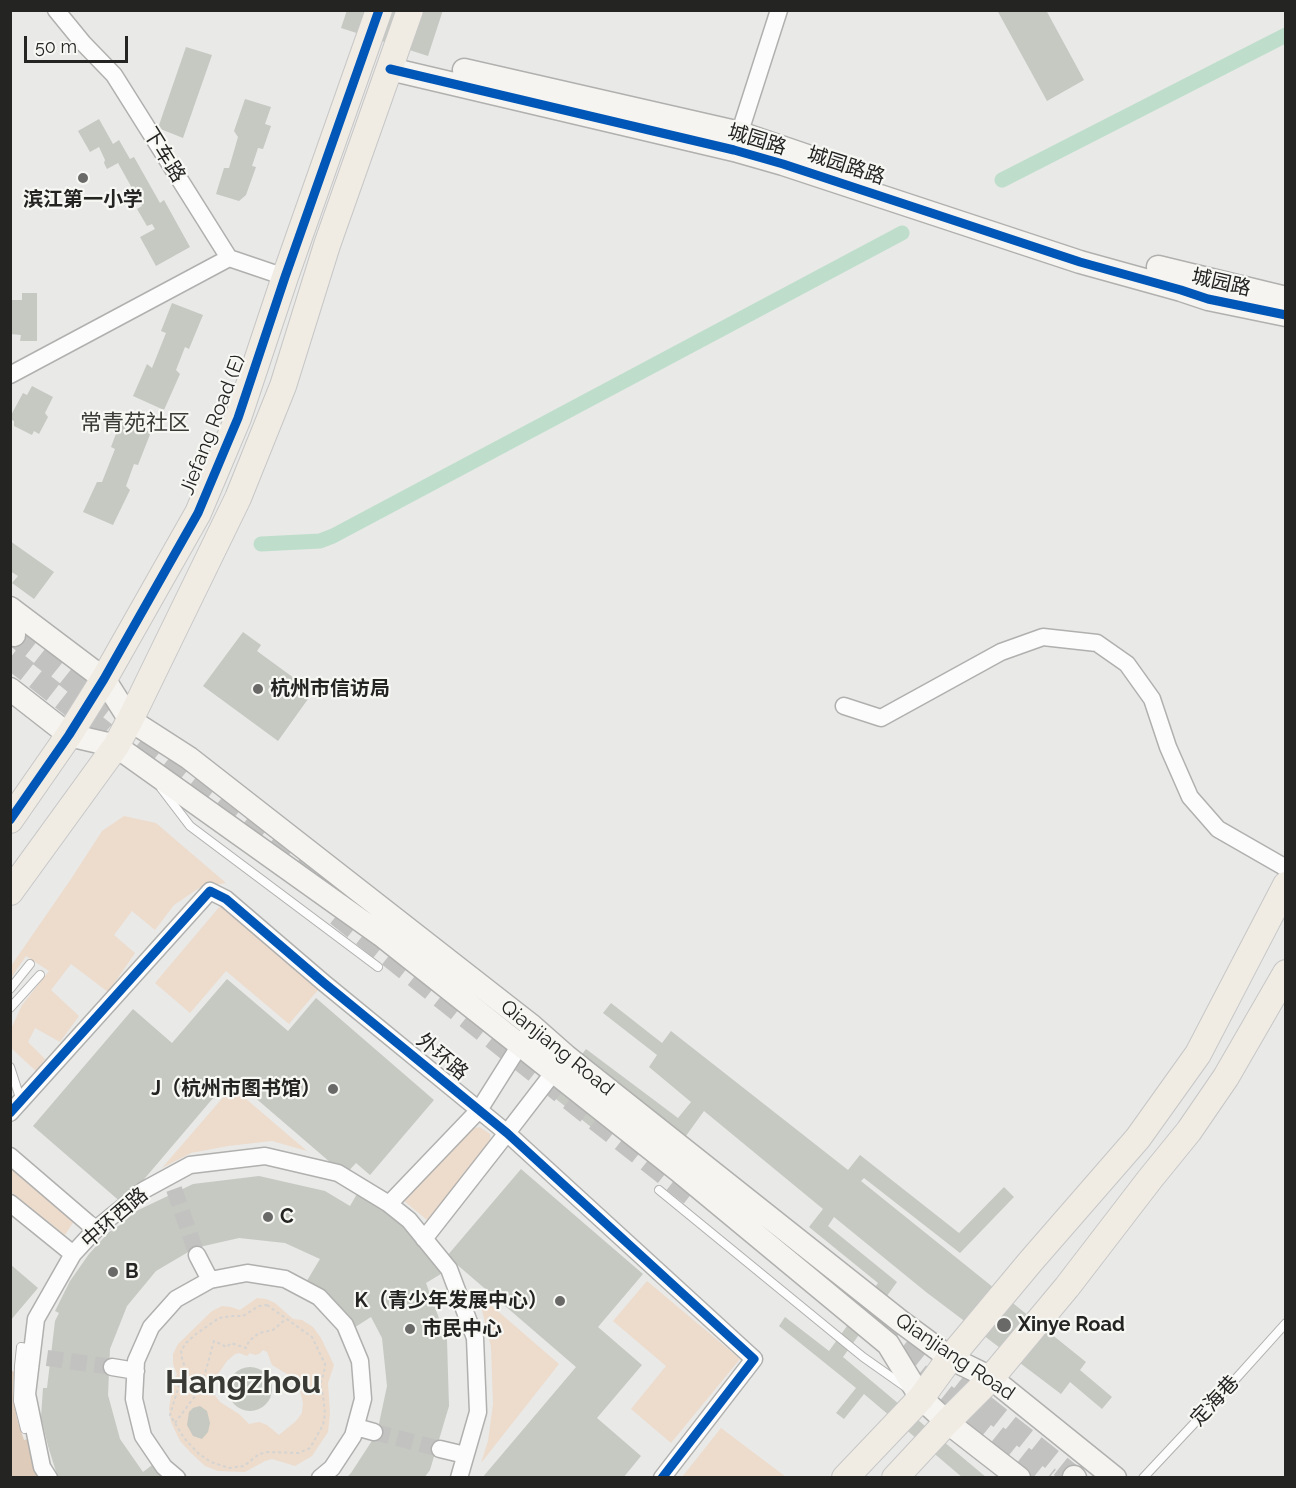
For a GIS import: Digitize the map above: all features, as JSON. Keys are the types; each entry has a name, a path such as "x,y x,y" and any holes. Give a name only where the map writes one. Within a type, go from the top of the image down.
{"main road":[{"name":"Jiefang Road (E)","path":"10,819 69,735 104,679 198,513 238,418 379,10"},
{"path":"10,892 116,746 238,498 283,386 327,245 410,10"},
{"name":"城园路路","path":"392,62 737,141 783,164 1080,261 1208,299 1286,315"},
{"name":"城园路","path":"737,141 1086,247 1188,275 1286,298"},
{"name":"Qianjiang Road","path":"10,608 104,679 130,720 189,758 560,1064 950,1358 991,1378 1115,1478"},
{"name":"Qianjiang Road","path":"10,689 69,735 116,746 526,1036"},
{"path":"845,1478 921,1398 950,1358 1138,1138 1198,1054 1284,892"},
{"path":"895,1478 946,1422 991,1378 1067,1287 1189,1131 1226,1077 1286,973"},
{"name":"Qianjiang Road","path":"560,1064 679,1171 888,1344 921,1398 946,1422 1019,1478"}],"street":[{"name":"下车路","path":"56,10 83,43 114,75 229,258"},
{"path":"737,141 779,10"},
{"path":"10,375 229,258 285,277"},
{"path":"844,706 881,718 1001,652 1043,637 1097,643 1127,664 1152,699 1168,747 1190,797 1218,829 1286,868"},
{"name":"外环路","path":"16,1107 210,891 226,899 507,1133 754,1359 662,1478"},
{"path":"389,1204 479,1110 526,1036"},
{"path":"424,1239 560,1064"},
{"path":"10,1156 96,1229"},
{"name":"中环西路","path":"49,1478 42,1467 27,1394 37,1355 36,1319 73,1254 96,1229 144,1190 171,1183 190,1165 265,1156 338,1173 389,1204 409,1220 449,1269 475,1338 478,1412 459,1478"},
{"path":"10,1203 73,1254"},
{"path":"197,1255 210,1280"},
{"path":"177,1478 164,1467 143,1436 134,1399 136,1361 151,1327 176,1299 210,1280 247,1273 285,1279 319,1297 345,1326 360,1361 363,1399 353,1436 332,1468 320,1478"},
{"path":"112,1367 136,1371"},
{"path":"356,1426 374,1432"},
{"path":"440,1449 465,1455"}],"lane":[{"path":"144,766 190,826 378,967"},
{"path":"10,989 30,964"},
{"path":"10,1008 40,975"},
{"path":"10,1067 16,1107"},
{"path":"659,1190 863,1357 921,1398"},
{"name":"定海巷","path":"1143,1478 1286,1323"}],"path":[{"path":"267,1305 312,1337 325,1364 320,1384 325,1414 324,1425 310,1448 299,1453 259,1454 244,1466 229,1468 211,1462 199,1454 184,1438 175,1423 170,1414 178,1384 186,1371 181,1351 196,1334 219,1318 243,1316 259,1306 267,1305"},
{"path":"175,1423 201,1388 214,1341 227,1347 231,1343 246,1348 249,1341 259,1333 273,1330 286,1319"}],"shaded area":[{"path":"124,816 156,823 226,883 199,888 174,905 155,930 132,911 114,935 135,953 108,992 71,964 51,990 79,1016 60,1042 35,1028 28,1042 45,1059 36,1071 12,1049 11,1029 22,1005 49,971 26,956 11,978 11,966 102,831"},
{"path":"226,899 324,983 289,1024 226,971 190,1013 155,983"},
{"path":"232,1087 307,1151 272,1141 228,1146 191,1153 162,1168"},
{"path":"480,1127 490,1134 491,1146 427,1220 404,1201 470,1129"},
{"path":"10,1164 74,1221 65,1235 11,1192"},
{"path":"647,1281 740,1359 671,1443 631,1409 666,1366 613,1321"},
{"path":"478,1294 559,1364 481,1463 488,1441 493,1404 491,1347"},
{"path":"257,1298 275,1303 293,1319 302,1320 313,1327 334,1365 328,1383 330,1414 328,1432 312,1456 295,1466 272,1459 245,1472 218,1471 205,1466 191,1453 180,1441 171,1422 169,1408 177,1374 173,1364 173,1354 178,1344 212,1311 222,1306 240,1310","holes":["263,1350 267,1352 272,1365 287,1374 300,1390 303,1403 302,1413 279,1435 267,1425 259,1422 249,1424 239,1414 220,1402 213,1393 213,1383 218,1374 235,1354 247,1356 250,1353 259,1354"]},
{"path":"10,1369 14,1372 13,1393 17,1419 24,1440 29,1439 39,1477 11,1477"},
{"path":"721,1428 786,1477 682,1477"}],"building":[{"path":"347,10 443,10 428,56 341,28"},
{"path":"997,10 1046,10 1084,80 1047,101"},
{"path":"186,47 212,55 183,138 158,128"},
{"path":"245,99 271,107 265,124 271,126 263,149 258,148 252,166 256,167 246,195 239,201 216,194 224,168 229,168 238,137 234,131"},
{"path":"99,119 113,144 119,140 130,159 134,157 160,203 164,200 190,247 156,266 140,237 155,229 152,224 147,226 137,209 142,206 118,163 107,169 99,147 90,152 78,131"},
{"path":"22,293 37,293 37,341 20,341 21,335 10,334 10,300 22,300"},
{"path":"172,303 203,315 189,349 185,347 176,370 180,374 164,410 133,396 147,364 152,368 166,333 161,331"},
{"path":"32,386 53,397 45,413 48,417 39,434 34,431 32,435 14,426 14,421 10,417 23,393 27,395"},
{"path":"121,420 151,432 138,465 134,464 126,486 130,490 113,525 83,512 97,482 102,482 115,449 111,447"},
{"path":"10,541 54,572 34,599 12,583 18,576 10,571"},
{"name":"杭州市信访局","path":"243,632 261,645 257,651 313,692 278,741 203,686"},
{"name":"J（杭州市图书馆）","path":"227,979 288,1031 316,998 434,1100 370,1175 356,1163 345,1175 231,1077 123,1204 33,1126 133,1009 172,1043"},
{"name":"Xinye Road","path":"611,1003 662,1043 671,1031 848,1170 860,1155 959,1233 1004,1187 1014,1197 960,1253 864,1178 861,1181 1086,1362 1080,1370 1112,1397 1102,1409 1070,1382 1061,1394 926,1292 834,1217 828,1226 897,1282 843,1357 987,1478 963,1478 864,1394 844,1419 836,1413 856,1388 779,1326 785,1317 829,1351 878,1283 809,1227 823,1209 704,1111 683,1140 587,1068 566,1096 597,1120 591,1127 551,1095 586,1049 678,1118 691,1102 649,1067 657,1055 603,1013"},
{"name":"K（青少年发展中心）","path":"521,1169 643,1274 598,1327 642,1365 597,1418 641,1456 623,1478 482,1478 576,1367 447,1256"},
{"name":"市民中心","path":"259,1176 325,1191 350,1206 361,1187 389,1204 449,1269 426,1283 447,1340 449,1406 430,1470 424,1478 346,1478 377,1433 387,1386 382,1338 371,1317 349,1331 299,1294 320,1259 285,1243 239,1238 195,1248 156,1271 127,1306 110,1349 108,1395 120,1439 143,1472 164,1456 189,1478 58,1478 41,1417 43,1388 47,1388 55,1321 59,1313 55,1311 70,1281 89,1254 109,1232 132,1213 193,1184"},
{"path":"10,1264 38,1288 10,1321"},
{"path":"250,1367 265,1374 272,1389 265,1404 250,1411 235,1404 228,1389 235,1374"},
{"path":"200,1406 207,1411 210,1423 208,1432 202,1439 193,1436 187,1425 189,1412"}],"waterway":[{"path":"1002,180 1286,35"},
{"path":"261,544 320,541 333,536 902,233"}],"tunnel":[{"path":"14,635 342,896"},
{"path":"10,658 127,750"},
{"path":"337,915 697,1200"},
{"path":"174,1189 197,1255"},
{"path":"854,1302 1074,1477"},
{"path":"47,1358 112,1367"},
{"path":"919,1374 1049,1478"},
{"path":"374,1432 440,1449"}],"cycle path":[{"path":"10,820 69,735 104,679 198,513 238,418 379,10"},
{"path":"390,69 734,150 1080,262 1208,299 1286,315"},
{"path":"10,1113 210,891 226,899 324,983 507,1133 754,1359 662,1478"}],"place":[{"name":"滨江第一小学","path":"83,178"},
{"name":"杭州市信访局","path":"258,689"},
{"name":"J（杭州市图书馆）","path":"333,1089"},
{"name":"C","path":"268,1217"},
{"name":"B","path":"113,1272"},
{"name":"K（青少年发展中心）","path":"560,1301"},
{"name":"Xinye Road","path":"1004,1325"},
{"name":"市民中心","path":"410,1329"}],"district":[{"name":"常青苑社区","path":"135,423"},
{"name":"Hangzhou","path":"243,1383"}]}
